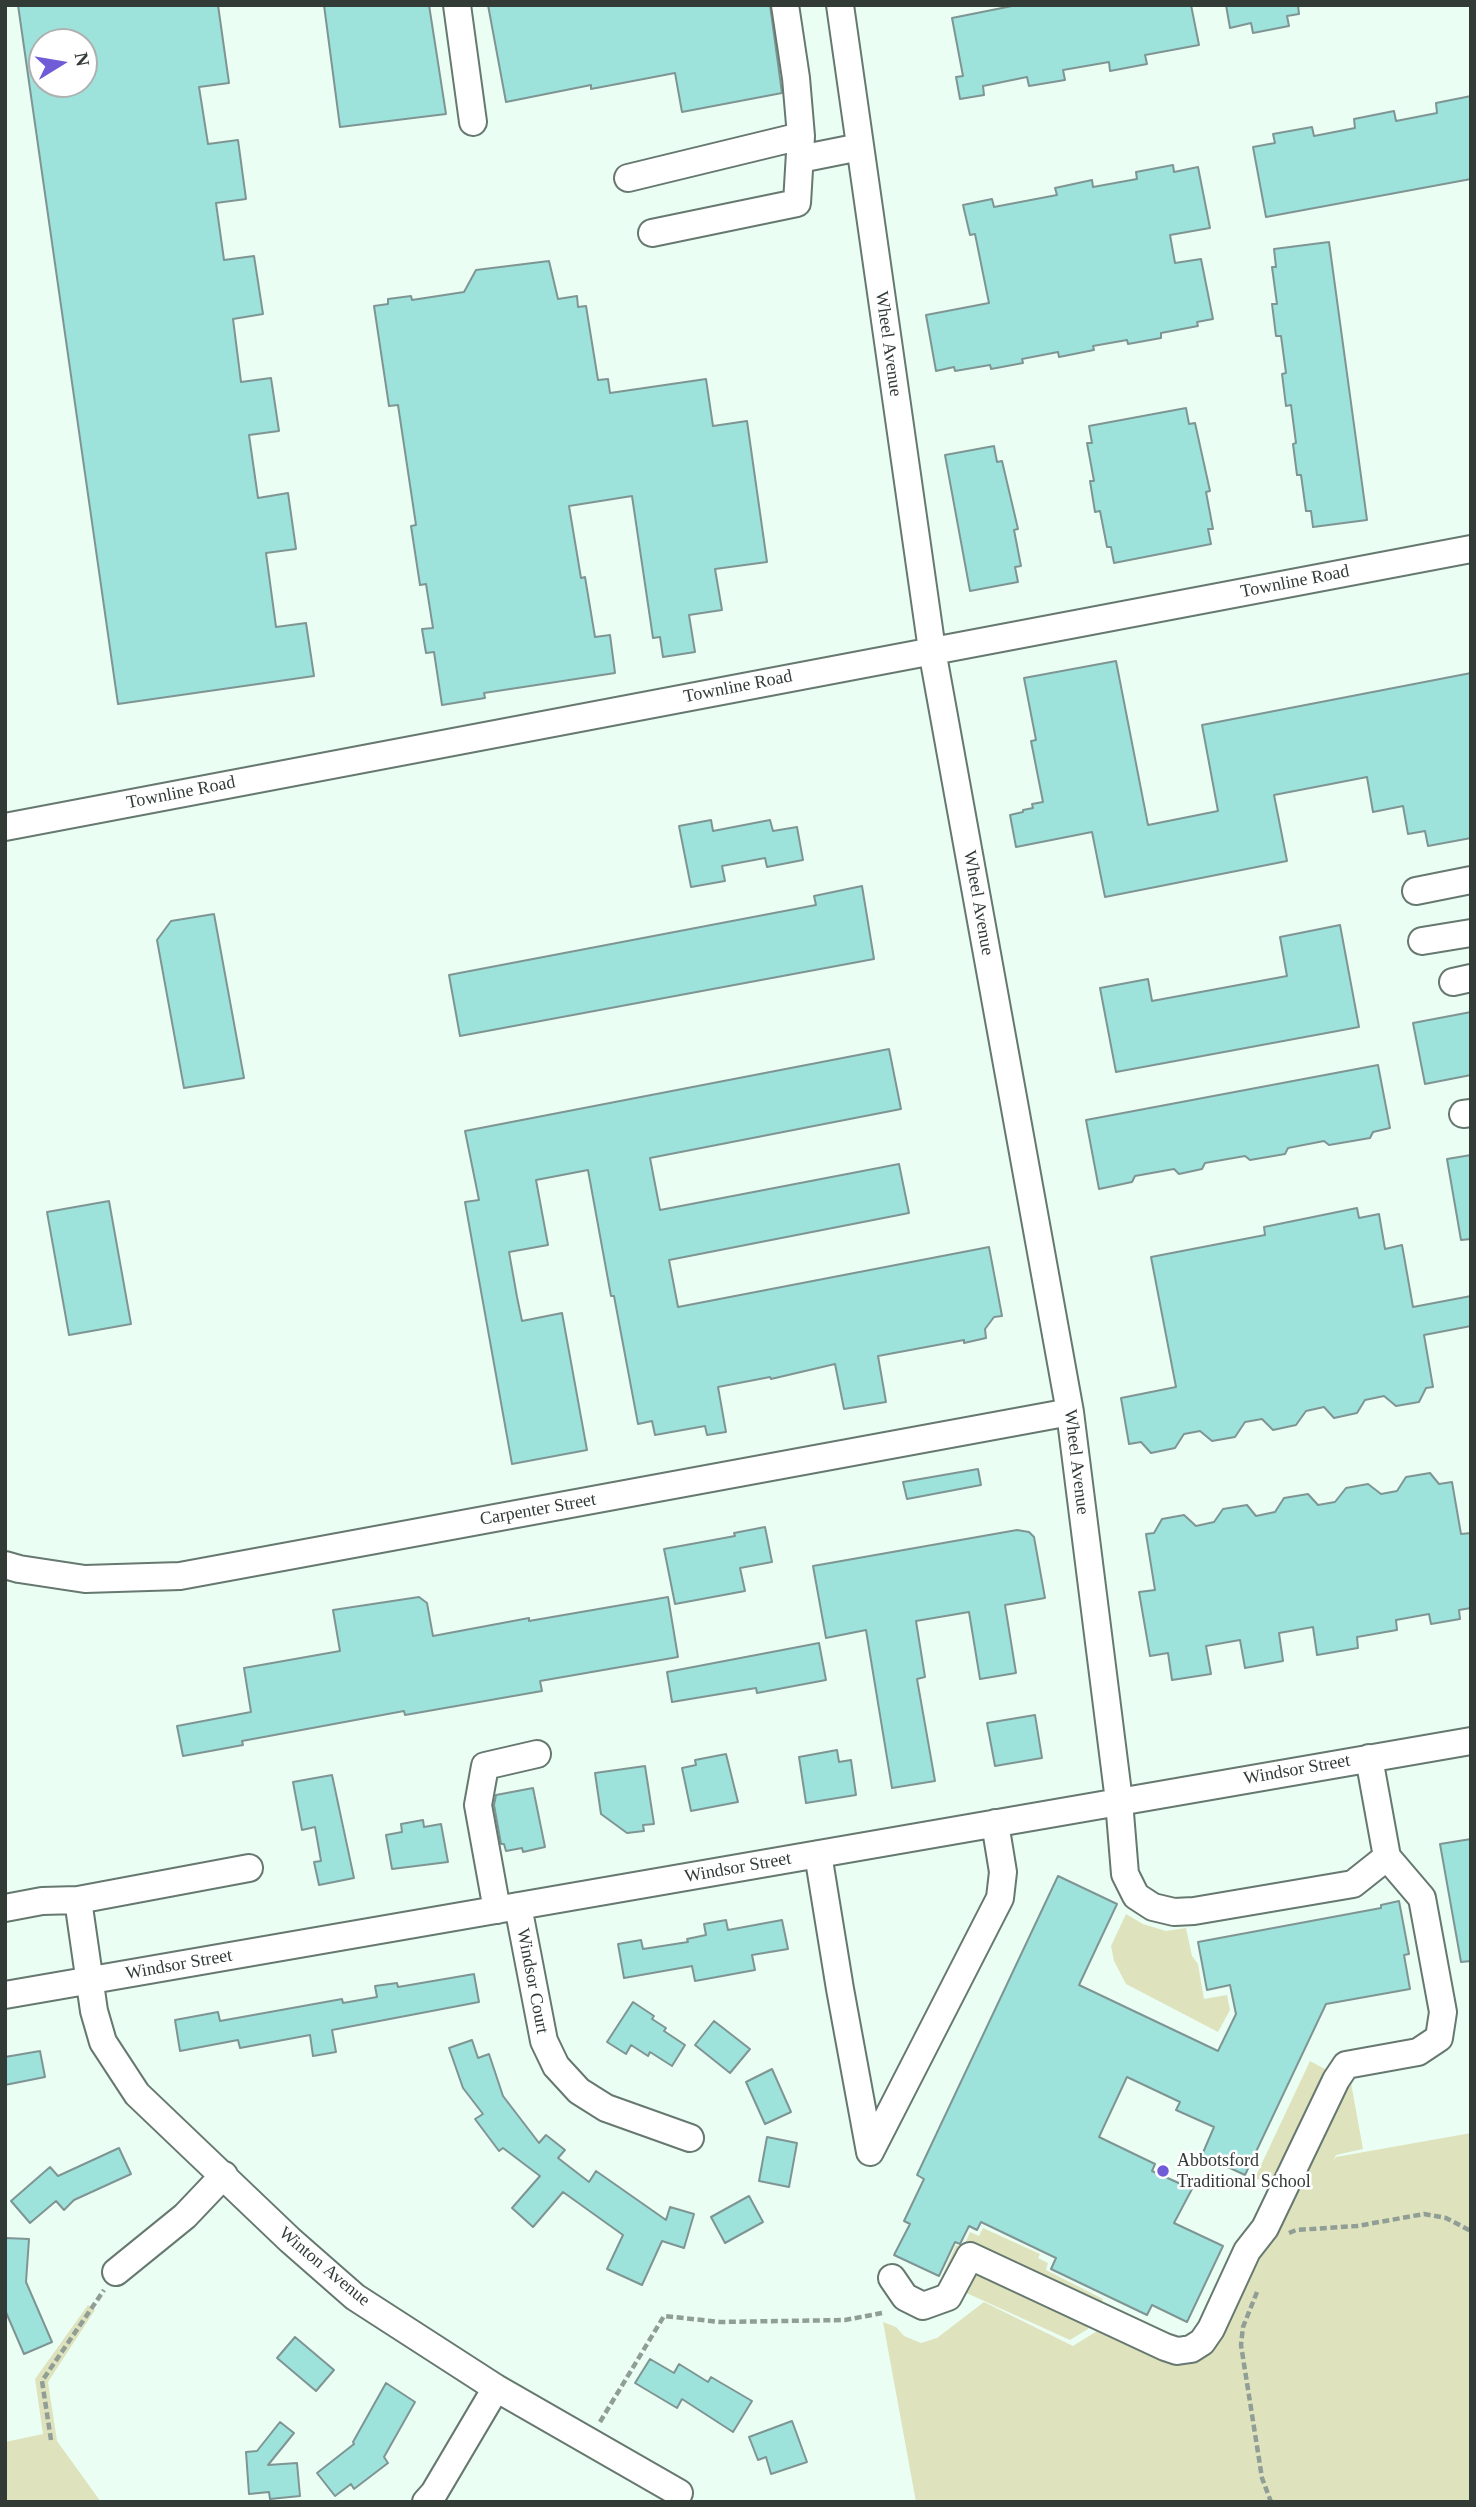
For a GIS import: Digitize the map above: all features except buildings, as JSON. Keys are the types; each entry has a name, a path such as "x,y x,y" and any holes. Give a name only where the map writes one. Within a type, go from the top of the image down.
{"street":[{"path":"457,5 473,122"},
{"path":"652,233 797,203 800,148 796,78 785,5"},
{"name":"Wheel Avenue","path":"840,5 932,650 1070,1412 1119,1801 1125,1874 1136,1896 1153,1907 1174,1912 1194,1911 1353,1884 1387,1857"},
{"path":"628,178 800,148 860,147"},
{"name":"Townline Road","path":"5,827 1471,549"},
{"path":"1416,891 1471,880"},
{"path":"1422,941 1471,933"},
{"name":"Carpenter Street","path":"5,1565 85,1580 180,1576 1070,1412"},
{"name":"Windsor Street","path":"5,1995 1471,1741"},
{"name":"Windsor Court","path":"537,1754 485,1766 478,1805 544,2041 556,2066 579,2091 606,2108 690,2138"},
{"path":"892,2278 905,2297 923,2306 948,2297 970,2256 1165,2347 1177,2351 1191,2349 1202,2342 1211,2329 1247,2251 1265,2228 1346,2064 1418,2052 1439,2038 1443,2012 1422,1898 1387,1857 1369,1758"},
{"path":"818,1854 870,2152 1000,1898 1003,1872 995,1823"},
{"path":"5,1908 42,1901 78,1900 249,1868"},
{"name":"Winton Avenue","path":"78,1900 88,1981 103,2042 137,2094 298,2247 355,2297 496,2388 680,2493"},
{"path":"116,2272 185,2216 224,2175"},
{"path":"426,2502 434,2493 496,2388"}],"path":[{"path":"1278,2237 1296,2230 1357,2226 1424,2214 1446,2218 1471,2231"},
{"path":"51,2440 42,2381 116,2272"},
{"path":"1261,2284 1243,2326 1241,2345 1262,2478 1271,2502"},
{"path":"589,2441 664,2316 720,2322 845,2320 881,2313"}],"green space":[{"path":"1126,1914 1143,1924 1166,1931 1186,1928 1192,1956 1198,1964 1204,1999 1227,1995 1230,2010 1218,2032 1126,1984 1114,1961 1111,1946"},
{"path":"1310,2061 1351,2083 1363,2149 1336,2155 1333,2162 1336,2157 1471,2133 1471,2502 916,2502 883,2322 921,2343 937,2338 984,2302 1073,2346 1097,2331 1161,2358 1194,2360 1271,2185 1255,2178"},
{"path":"983,2228 1040,2254 1038,2258 1048,2263 1046,2270 1103,2299 1088,2329 1070,2340 940,2281 956,2245 963,2248 970,2232 979,2236"},
{"path":"88,2305 95,2310 48,2382 57,2441 101,2502 5,2502 5,2442 43,2434 35,2379"}],"place":[{"name":"Abbotsford Traditional School","path":"1163,2171"}]}
